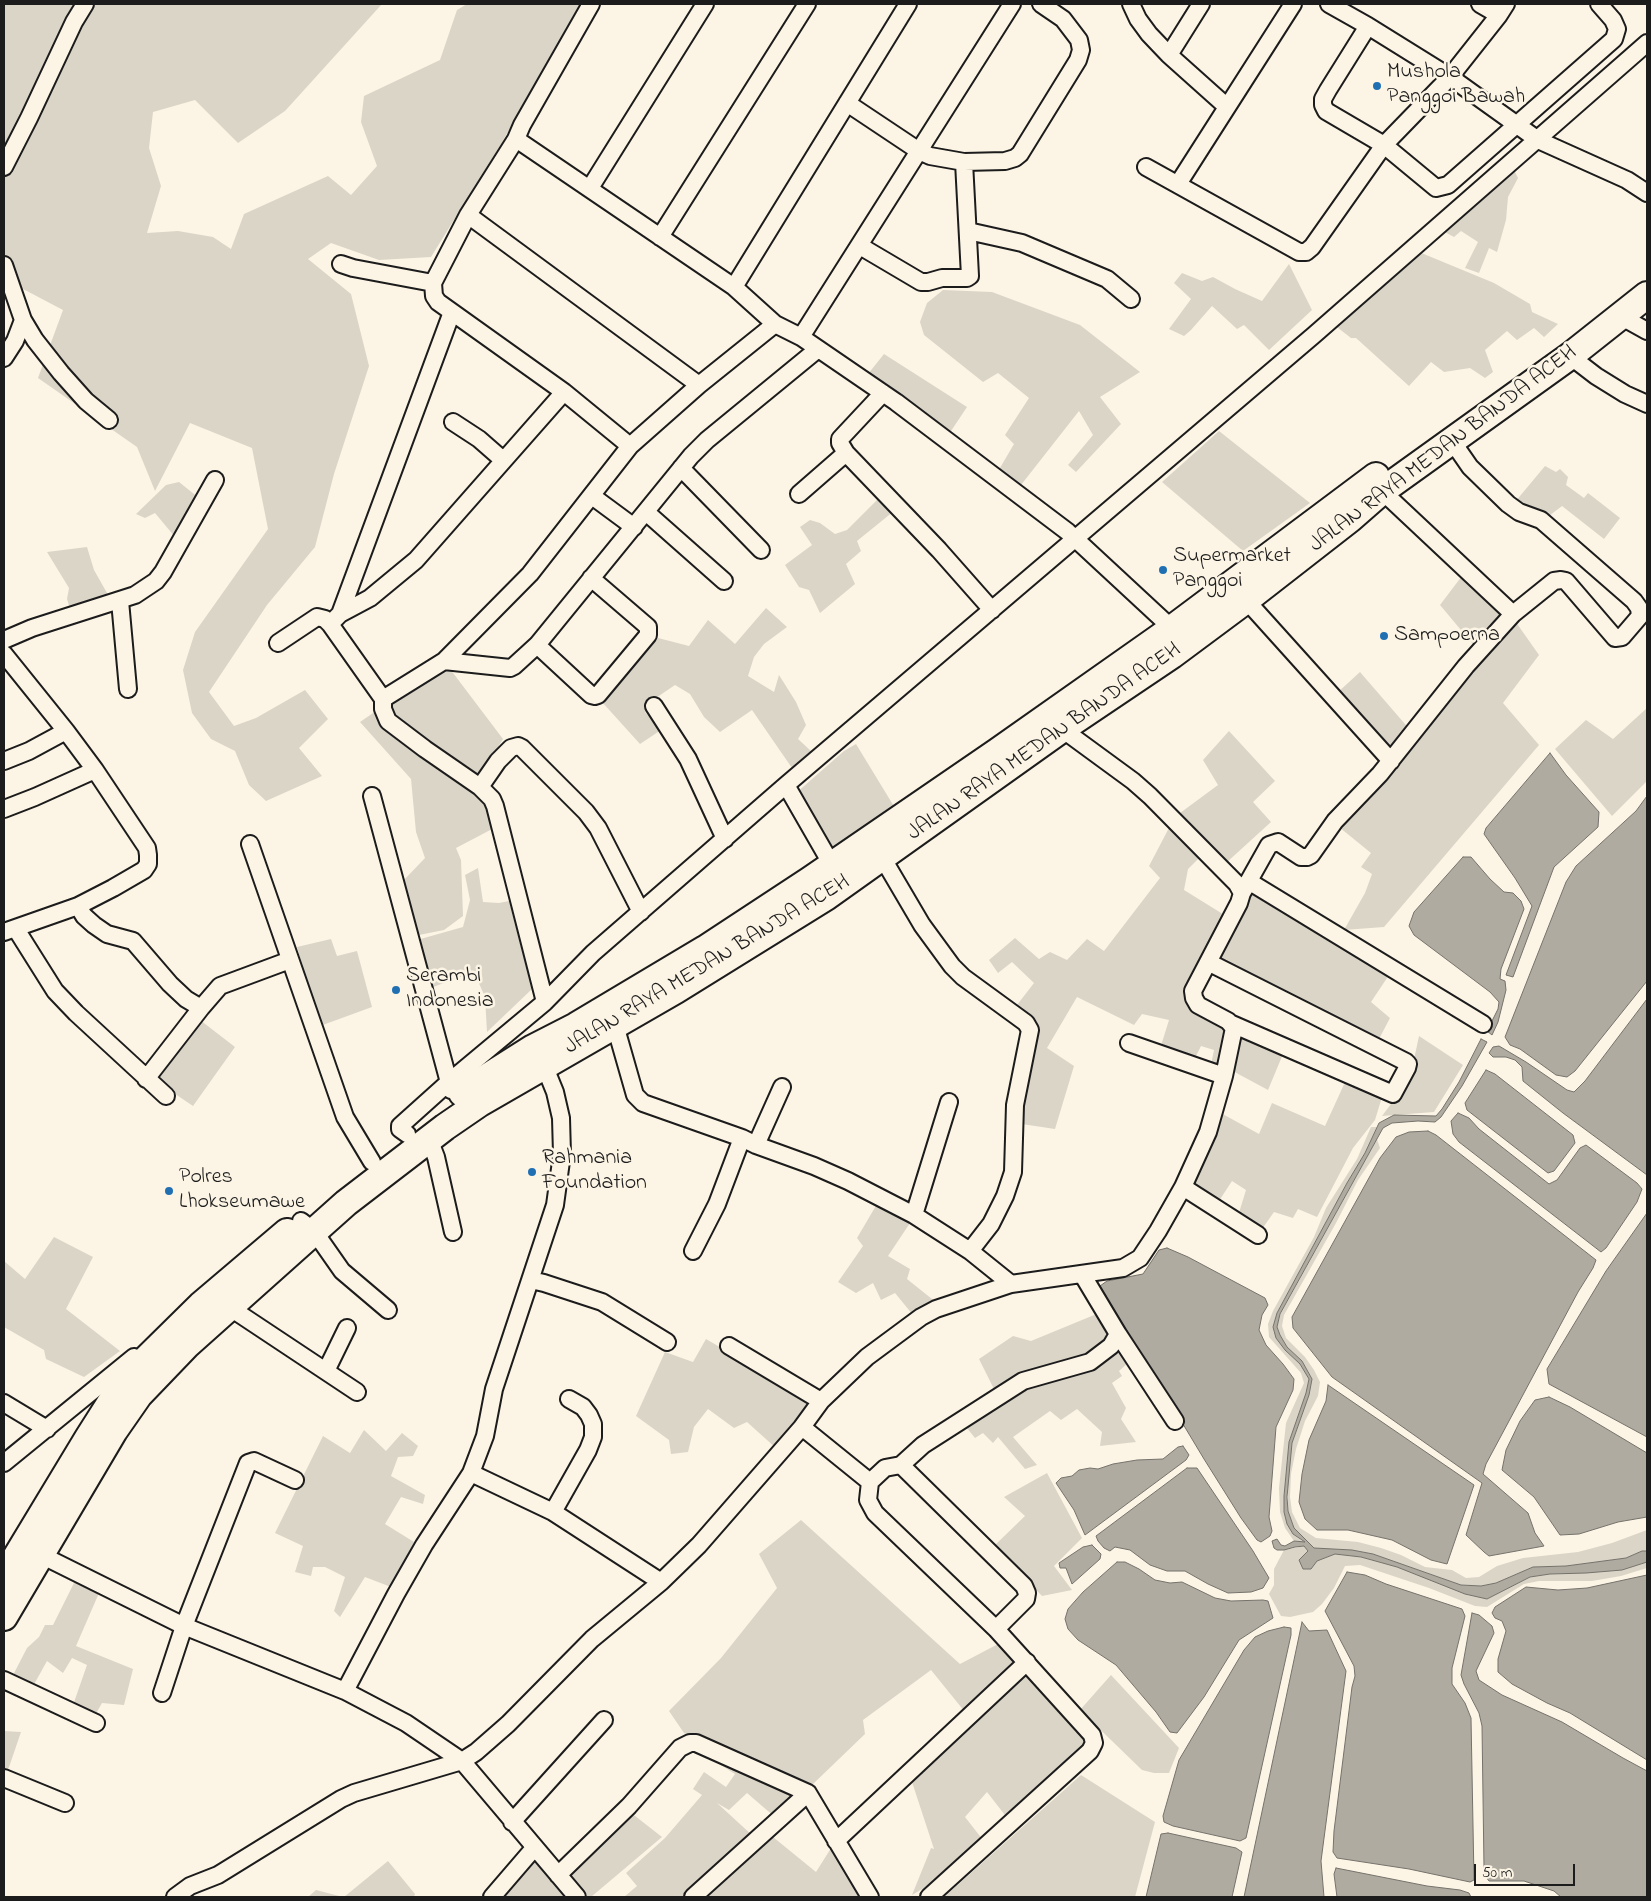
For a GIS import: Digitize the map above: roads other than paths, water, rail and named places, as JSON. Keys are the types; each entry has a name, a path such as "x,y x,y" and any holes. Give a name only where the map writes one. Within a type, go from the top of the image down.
{"highway":[{"name":"JALAN RAYA MEDAN BANDA ACEH","path":"4,1617 114,1431 138,1395 187,1345 229,1307 372,1162 533,1048 576,1026 704,949 838,874 882,857 1062,729 1180,636 1340,502 1647,278"},
{"name":"JALAN RAYA MEDAN BANDA ACEH","path":"4,1576 18,1550 114,1397 132,1373 201,1305 308,1226 346,1203 436,1115 480,1103 772,932 838,874 997,752 1180,636 1246,600 1382,491 1570,356 1647,295"}],"street":[{"path":"4,167 74,22 85,4"},
{"path":"590,4 516,139 468,215 433,284 434,296 438,302 564,392 630,446"},
{"path":"590,188 704,4"},
{"path":"660,237 807,4"},
{"path":"734,288 908,4"},
{"path":"801,337 1012,4"},
{"path":"847,103 919,151 936,158 964,162 1005,161 1015,158 1020,154 1078,60 1081,50 1078,40 1063,19 1041,4"},
{"path":"1132,4 1138,19 1169,55 1226,106"},
{"path":"1169,55 1200,4"},
{"path":"1178,184 1226,106 1293,4"},
{"path":"1329,4 1450,77 1538,140 1627,180 1647,193"},
{"path":"1146,167 1303,252 1312,247 1384,145 1450,77 1502,10 1480,4"},
{"path":"1368,26 1328,90 1323,99 1323,105 1326,111 1384,145 1436,188 1448,184 1614,39 1617,29 1613,20 1599,4"},
{"path":"436,1115 593,953 786,785 1076,539 1538,140 1647,43"},
{"path":"516,139 734,288 775,324 801,337 883,393 1076,539 1180,636"},
{"path":"860,246 921,282 942,278 967,278 972,274 964,162"},
{"path":"468,215 699,385"},
{"path":"968,231 1022,243 1107,279 1131,299"},
{"path":"342,264 353,268 433,284"},
{"path":"4,265 23,320 35,340 86,401 109,420"},
{"path":"335,619 452,312"},
{"path":"1620,316 1647,331"},
{"path":"4,358 15,341 23,320"},
{"path":"382,699 444,661 530,574 630,446 699,385 775,324"},
{"path":"444,661 510,668 514,666 537,645 681,468 707,440 818,349"},
{"path":"1570,356 1603,381 1647,404"},
{"path":"278,643 317,617 335,619 370,598 416,560 564,392"},
{"path":"883,393 840,439 840,444 846,453 939,550 992,610"},
{"path":"454,422 479,439 503,460"},
{"path":"1208,962 1406,1062 1408,1068 1393,1094 1232,1024 1198,1005 1194,998 1194,986 1269,845 1275,842 1300,857 1311,855 1335,822 1391,761 1466,666 1512,614 1554,581 1561,580 1566,581 1615,638 1622,637 1640,616 1641,612 1634,601 1541,520 1519,512 1508,504 1470,467 1452,441"},
{"path":"800,494 846,453"},
{"path":"681,468 761,550"},
{"path":"4,640 32,628 135,596 156,581 163,572 215,480"},
{"path":"1382,491 1512,614"},
{"path":"592,496 634,527"},
{"path":"646,512 724,581"},
{"path":"537,645 591,696 595,696 598,695 648,635 648,627 591,578"},
{"path":"1246,600 1391,761"},
{"path":"120,601 128,689"},
{"path":"335,619 382,699 383,710 388,721 480,788 492,799 544,1002"},
{"path":"4,654 95,770 147,848 148,864 144,870 78,906 10,930 55,991 76,1014 166,1096"},
{"path":"654,706 688,759 725,838"},
{"path":"1062,729 1133,781 1150,796 1237,884 1246,887 1483,1024"},
{"path":"4,761 30,751 66,731"},
{"path":"480,788 504,754 515,746 522,748 586,812 598,828 641,912"},
{"path":"4,809 95,770"},
{"path":"786,785 838,874"},
{"path":"372,796 416,964 436,1115 436,1157 453,1232"},
{"path":"250,844 345,1116 372,1162"},
{"path":"882,857 922,925 952,966 963,977 1026,1023 1030,1030 1015,1105 1013,1172 1005,1196 991,1224 970,1251"},
{"path":"78,906 84,916 107,934 133,941 170,984 186,999 201,1008"},
{"path":"146,1079 220,986 290,960"},
{"path":"175,1897 190,1886 218,1875 341,1799 354,1793 462,1761 508,1724 592,1638 661,1582 699,1546 802,1428 821,1401 866,1357 921,1317 936,1309 1011,1284 1123,1268 1140,1258 1158,1232 1208,1132 1224,1076 1234,1028 1232,1024"},
{"path":"615,1025 635,1095 639,1100 647,1105 814,1166 914,1215 970,1251 1011,1284"},
{"path":"1129,1044 1224,1076"},
{"path":"345,1691 424,1545 471,1473 485,1436 494,1389 555,1205 562,1154 561,1118 555,1092 544,1065"},
{"path":"693,1251 749,1142 782,1087"},
{"path":"914,1215 949,1102"},
{"path":"1182,1187 1258,1235"},
{"path":"308,1226 342,1271 388,1310"},
{"path":"1082,1274 1174,1421"},
{"path":"531,1280 602,1302 667,1342"},
{"path":"229,1307 357,1392"},
{"path":"326,1371 347,1328"},
{"path":"929,1897 1090,1751 1094,1743 1092,1735 996,1629 875,1513 868,1500 870,1482 885,1468 901,1465 923,1445 1022,1381 1090,1362 1110,1346 1118,1334"},
{"path":"4,1463 144,1348 169,1337"},
{"path":"729,1346 821,1401"},
{"path":"553,1512 588,1450 593,1437 593,1424 583,1407 569,1399"},
{"path":"4,1404 47,1429"},
{"path":"802,1428 870,1482"},
{"path":"162,1693 184,1626 248,1463 254,1461 295,1480"},
{"path":"901,1465 1024,1586 1027,1593 1026,1599 996,1629"},
{"path":"471,1473 553,1512 661,1582"},
{"path":"41,1556 184,1626 345,1691 406,1724 462,1761 577,1897"},
{"path":"836,1841 1027,1662"},
{"path":"4,1680 96,1723"},
{"path":"512,1822 604,1720"},
{"path":"558,1875 629,1806 680,1748 690,1743 696,1743 808,1793 870,1897"},
{"path":"4,1778 65,1803"},
{"path":"693,1897 808,1793"},
{"path":"492,1897 535,1848"}],"place":[{"name":"Mushola Panggoi Bawah","path":"1377,86"},
{"name":"Supermarket Panggoi","path":"1163,570"},
{"name":"Sampoerna","path":"1384,636"},
{"name":"Serambi Indonesia","path":"396,990"},
{"name":"Rahmania Foundation","path":"532,1172"},
{"name":"Polres Lhokseumawe","path":"169,1191"}]}
